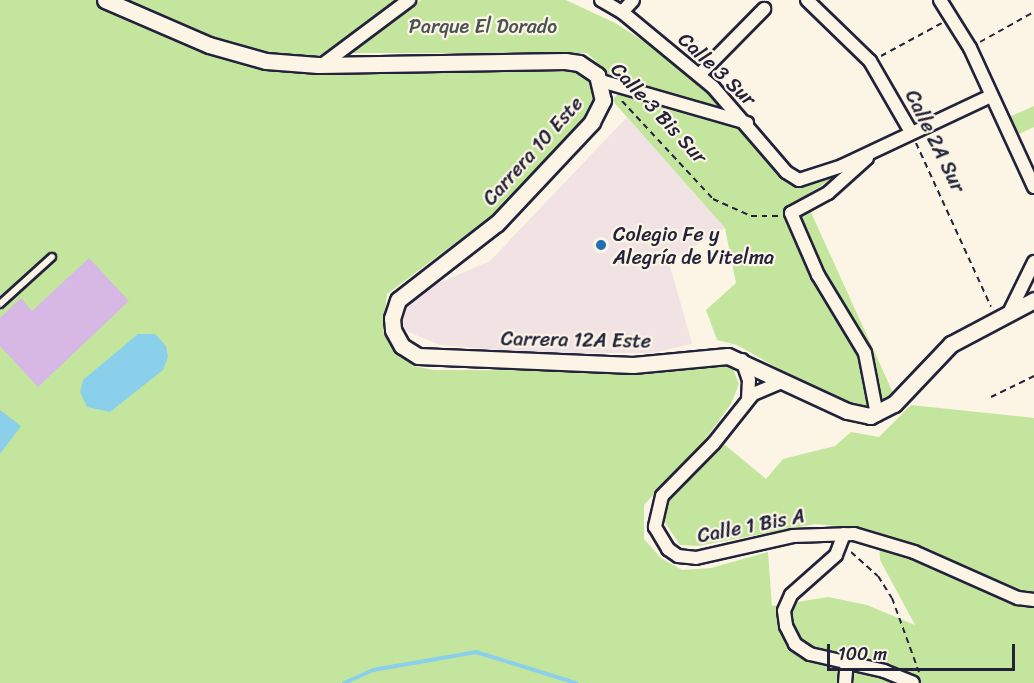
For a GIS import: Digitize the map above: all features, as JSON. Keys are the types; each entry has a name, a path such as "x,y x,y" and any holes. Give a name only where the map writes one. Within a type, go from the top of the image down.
{"street":[{"name":"Calle 3 Bis Sur","path":"105,0 228,52 266,61 322,65 565,61 586,66 601,81"},
{"path":"322,65 409,0"},
{"name":"Calle 3 Sur","path":"601,0 622,12 699,75 748,124 786,172 795,179 811,179 880,149"},
{"path":"622,12 633,0"},
{"name":"Calle 2A Sur","path":"807,0 870,61 911,132"},
{"path":"940,0 970,48 1034,187"},
{"path":"699,75 764,9"},
{"name":"Carrera 10 Este","path":"392,318 402,296 496,223 592,122 602,106 601,81 748,124"},
{"path":"992,96 911,132 880,149 828,193 791,213 818,275 865,353 877,415 894,404 951,344 1034,300"},
{"path":"1003,316 1034,262"},
{"name":"Carrera 12A Este","path":"392,318 399,342 407,350 425,357 633,365 710,354 742,360 857,415 877,415"},
{"path":"742,360 749,380 748,398"},
{"path":"748,398 764,386 784,381"},
{"name":"Calle 1 Bis A","path":"748,398 714,443 658,503 655,527 668,549 678,556 696,558 782,537 843,540"},
{"path":"916,678 810,654 795,644 786,626 787,602 826,566 843,540 914,552 1018,598 1034,600"},
{"path":"845,683 847,661"}],"lane":[{"path":"0,304 52,257"}],"path":[{"path":"970,48 1034,12"},
{"path":"870,61 953,18"},
{"name":"Calle 3 Bis Sur","path":"618,97 713,199 751,216 791,213"},
{"name":"Calle 2A Sur","path":"911,132 1003,316"},
{"path":"991,397 1034,376"},
{"path":"843,540 878,576 892,598 916,678"}],"shaded area":[{"name":"Colegio Fe y Alegría de Vitelma","path":"627,117 725,228 669,262 692,344 652,353 536,353 440,345 404,330 399,312 434,285 490,261"}],"green space":[{"path":"0,0 397,0 298,71 332,74 577,70 588,75 596,86 595,104 542,168 494,214 387,294 383,331 396,351 413,366 434,370 652,371 711,360 731,364 739,384 731,404 703,442 644,505 644,539 661,558 682,570 711,568 768,552 772,606 828,597 867,605 915,625 880,560 879,538 850,527 815,524 698,546 680,545 664,521 665,506 682,482 724,444 766,479 783,459 835,446 851,432 879,437 911,405 1034,418 1034,683 0,683"},
{"name":"Parque El Dorado","path":"421,0 566,0 615,23 662,53 729,111 610,80 603,68 587,53 349,53"},
{"path":"619,93 743,128 793,185 836,176 804,197 894,395 868,407 849,402 806,384 737,345 717,340 706,310 736,283 725,228 612,100"},
{"path":"1034,106 1034,127 1017,135 1009,117"}],"water":[{"path":"138,334 155,334 166,346 168,357 163,370 110,412 87,407 80,392 83,380"},
{"path":"0,410 21,426 0,454"}],"building":[{"path":"89,258 129,301 38,387 0,346 0,318 21,298 32,311"}],"waterway":[{"path":"344,683 373,670 476,652 576,683"}],"place":[{"name":"Colegio Fe y Alegría de Vitelma","path":"601,245"}]}
